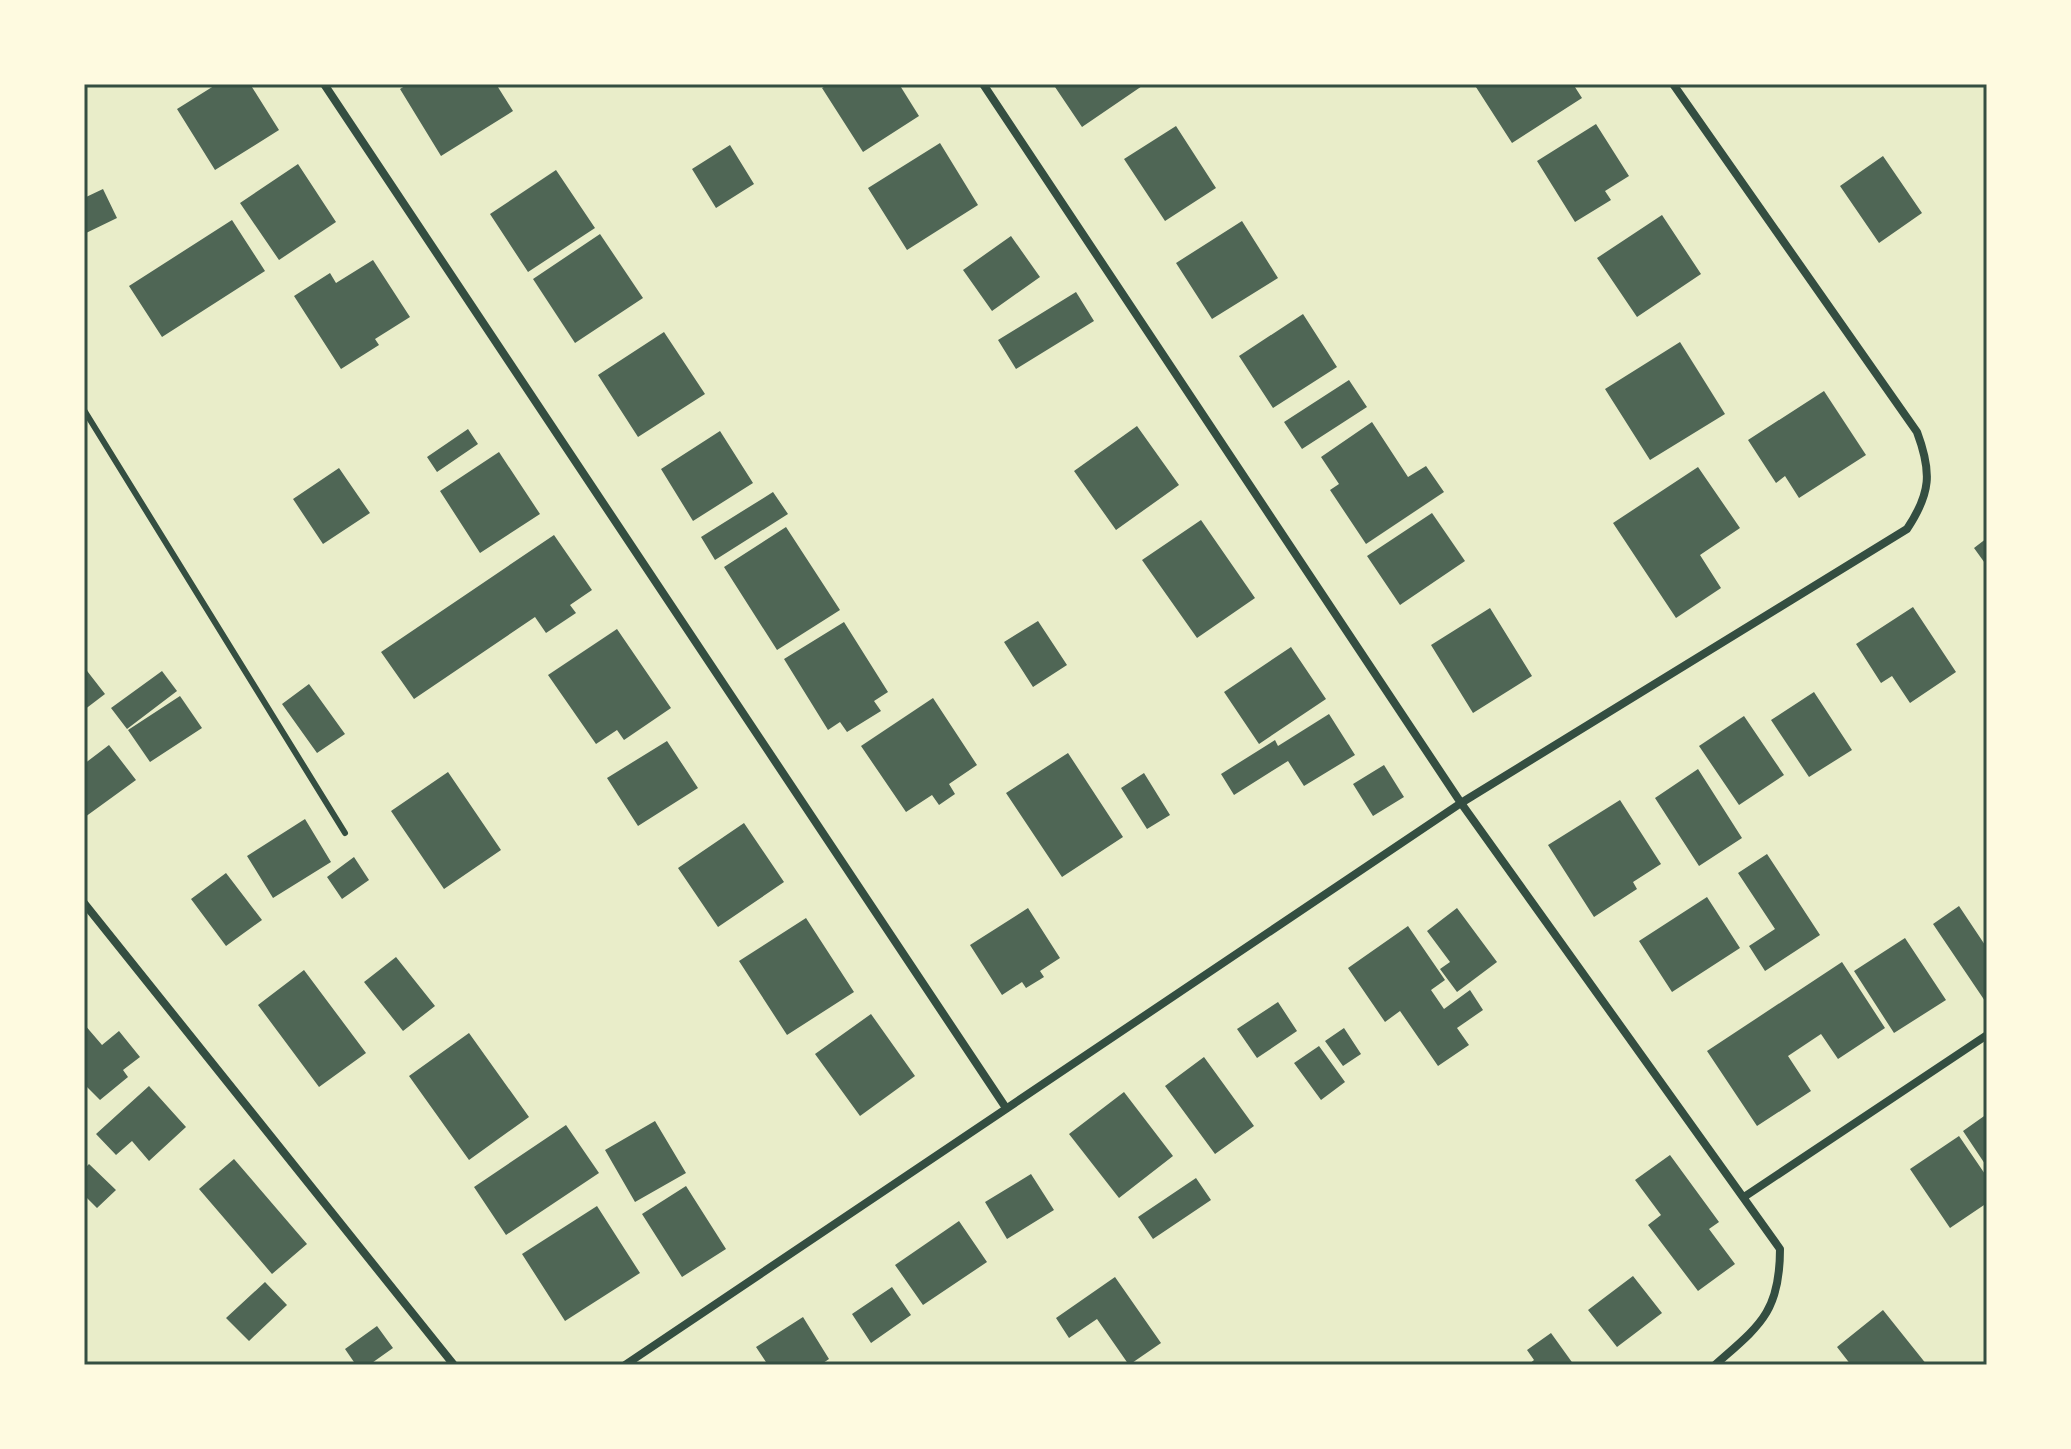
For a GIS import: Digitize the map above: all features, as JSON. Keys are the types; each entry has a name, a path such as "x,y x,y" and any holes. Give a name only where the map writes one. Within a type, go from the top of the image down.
{"street":[{"path":"324,84 1006,1108"},
{"path":"983,84 1461,803 1780,1249 1780,1277 1772,1303 1759,1326 1715,1365"},
{"path":"625,1365 1461,803 1907,529 1921,507 1928,482 1926,457 1917,432 1673,84"},
{"path":"84,903 454,1365"},
{"path":"1744,1197 1987,1035"}],"lane":[{"path":"84,410 345,833"}],"building":[{"path":"217,84 250,84 279,130 215,170 177,109"},
{"path":"408,84 496,84 513,111 441,156 400,89"},
{"path":"829,84 899,84 919,116 863,152 822,88"},
{"path":"1053,84 1145,84 1082,127"},
{"path":"1474,84 1573,84 1582,98 1512,143"},
{"path":"1596,124 1629,176 1605,191 1611,200 1575,222 1537,161"},
{"path":"1176,126 1216,188 1165,221 1124,159"},
{"path":"940,143 978,205 907,250 868,188"},
{"path":"730,145 754,184 716,208 692,169"},
{"path":"1883,156 1922,213 1879,243 1840,186"},
{"path":"298,164 336,222 279,260 240,203"},
{"path":"556,170 595,228 528,272 490,214"},
{"path":"103,189 117,218 84,234 84,198"},
{"path":"1662,215 1701,274 1637,317 1597,258"},
{"path":"232,220 265,271 162,337 129,286"},
{"path":"1242,221 1278,278 1212,319 1176,263"},
{"path":"600,234 643,298 575,343 533,279"},
{"path":"1011,236 1040,277 992,311 963,270"},
{"path":"373,260 410,317 375,339 379,345 341,369 294,296 330,273 336,283"},
{"path":"1076,292 1094,321 1016,369 998,340"},
{"path":"1303,314 1337,367 1273,408 1239,356"},
{"path":"664,332 705,394 638,437 598,375"},
{"path":"1680,342 1725,414 1650,460 1605,389"},
{"path":"1349,380 1367,407 1302,449 1284,422"},
{"path":"1824,391 1866,455 1799,498 1785,476 1776,483 1748,440"},
{"path":"1372,422 1408,477 1426,466 1444,492 1366,544 1330,490 1339,484 1321,457"},
{"path":"1137,426 1179,485 1116,530 1074,471"},
{"path":"468,429 478,444 437,472 427,457"},
{"path":"720,431 753,483 693,521 661,469"},
{"path":"499,452 540,514 480,553 440,491"},
{"path":"1698,467 1740,528 1700,555 1721,588 1676,618 1613,523"},
{"path":"339,468 370,513 323,544 293,499"},
{"path":"773,492 788,514 715,560 701,537"},
{"path":"1432,513 1465,561 1400,605 1367,556"},
{"path":"1201,520 1255,598 1197,638 1142,560"},
{"path":"786,527 840,610 777,650 724,567"},
{"path":"554,535 592,590 570,605 576,613 546,633 535,617 414,699 381,652"},
{"path":"1987,538 1987,566 1974,548"},
{"path":"1913,607 1956,672 1910,703 1892,676 1881,683 1856,644"},
{"path":"1490,608 1532,676 1473,713 1431,645"},
{"path":"1038,621 1067,665 1033,687 1004,642"},
{"path":"844,622 888,692 874,701 881,711 847,732 840,722 828,730 784,659"},
{"path":"617,629 671,708 624,740 617,730 596,744 548,675"},
{"path":"1291,647 1326,699 1259,744 1224,692"},
{"path":"84,667 105,694 84,710"},
{"path":"162,671 177,691 127,729 111,708"},
{"path":"309,684 345,734 317,753 282,704"},
{"path":"1814,692 1852,750 1809,777 1771,720"},
{"path":"180,696 202,728 150,762 128,730"},
{"path":"933,698 977,765 949,784 955,794 939,805 932,795 906,812 861,746"},
{"path":"1329,714 1355,755 1304,786 1288,761 1234,795 1221,774 1275,740 1278,746"},
{"path":"1744,716 1784,775 1739,805 1699,746"},
{"path":"667,741 698,788 638,826 607,778"},
{"path":"109,745 136,780 85,817 84,764"},
{"path":"1068,753 1123,837 1062,877 1006,793"},
{"path":"1384,765 1404,797 1373,816 1353,784"},
{"path":"1698,769 1742,838 1699,866 1655,798"},
{"path":"448,772 501,850 444,889 391,811"},
{"path":"1144,773 1170,815 1147,829 1121,788"},
{"path":"1620,800 1661,864 1633,882 1637,889 1594,917 1548,845"},
{"path":"305,819 331,862 273,898 247,856"},
{"path":"744,823 784,882 718,927 678,868"},
{"path":"1767,854 1820,935 1765,971 1749,946 1775,929 1738,873"},
{"path":"354,857 369,880 342,899 327,877"},
{"path":"226,873 262,920 226,946 191,899"},
{"path":"1707,897 1740,948 1672,992 1639,941"},
{"path":"1959,906 1987,948 1987,1004 1933,924"},
{"path":"1028,908 1060,958 1040,971 1044,977 1026,988 1022,982 1002,995 970,945"},
{"path":"1457,908 1497,962 1457,992 1440,969 1450,962 1427,931"},
{"path":"806,918 854,992 787,1035 739,961"},
{"path":"1408,926 1445,980 1431,990 1444,1009 1470,990 1483,1010 1457,1028 1469,1045 1438,1066 1400,1011 1385,1022 1348,968"},
{"path":"1905,938 1946,1000 1894,1033 1854,971"},
{"path":"396,957 435,1006 403,1031 364,982"},
{"path":"1842,962 1885,1028 1838,1059 1821,1034 1788,1056 1811,1091 1757,1126 1707,1051"},
{"path":"304,970 366,1053 319,1087 258,1005"},
{"path":"1278,1002 1297,1031 1257,1058 1237,1029"},
{"path":"871,1014 915,1076 860,1116 815,1054"},
{"path":"84,1024 102,1045 119,1031 140,1057 123,1070 128,1077 100,1100 84,1084"},
{"path":"1344,1028 1361,1054 1343,1066 1325,1041"},
{"path":"469,1033 529,1117 469,1160 409,1076"},
{"path":"1319,1046 1345,1082 1321,1100 1294,1063"},
{"path":"1204,1057 1254,1126 1215,1154 1165,1086"},
{"path":"149,1086 186,1127 149,1161 132,1141 116,1155 96,1134"},
{"path":"1124,1092 1173,1156 1119,1198 1069,1134"},
{"path":"1987,1114 1987,1167 1963,1131"},
{"path":"655,1121 686,1173 635,1202 605,1150"},
{"path":"566,1125 599,1173 506,1235 474,1187"},
{"path":"1959,1136 1987,1177 1987,1203 1950,1228 1910,1169"},
{"path":"1670,1155 1719,1222 1709,1229 1735,1264 1698,1291 1648,1225 1661,1215 1635,1180"},
{"path":"234,1159 307,1244 272,1274 199,1189"},
{"path":"89,1164 116,1190 97,1208 84,1195 84,1169"},
{"path":"1031,1174 1054,1210 1007,1239 985,1202"},
{"path":"1196,1178 1211,1200 1153,1239 1138,1217"},
{"path":"686,1186 726,1249 682,1277 642,1214"},
{"path":"597,1206 640,1273 565,1321 522,1254"},
{"path":"959,1221 987,1262 923,1305 895,1265"},
{"path":"1633,1276 1662,1313 1617,1347 1588,1310"},
{"path":"1115,1277 1161,1343 1129,1365 1097,1319 1069,1338 1056,1318"},
{"path":"265,1282 287,1305 249,1341 226,1318"},
{"path":"892,1287 911,1315 871,1343 852,1314"},
{"path":"1883,1310 1927,1365 1851,1365 1837,1347"},
{"path":"803,1317 829,1359 820,1365 768,1365 756,1347"},
{"path":"377,1326 393,1348 369,1365 356,1365 345,1349"},
{"path":"1551,1333 1574,1365 1528,1365 1534,1360 1527,1350"}]}
